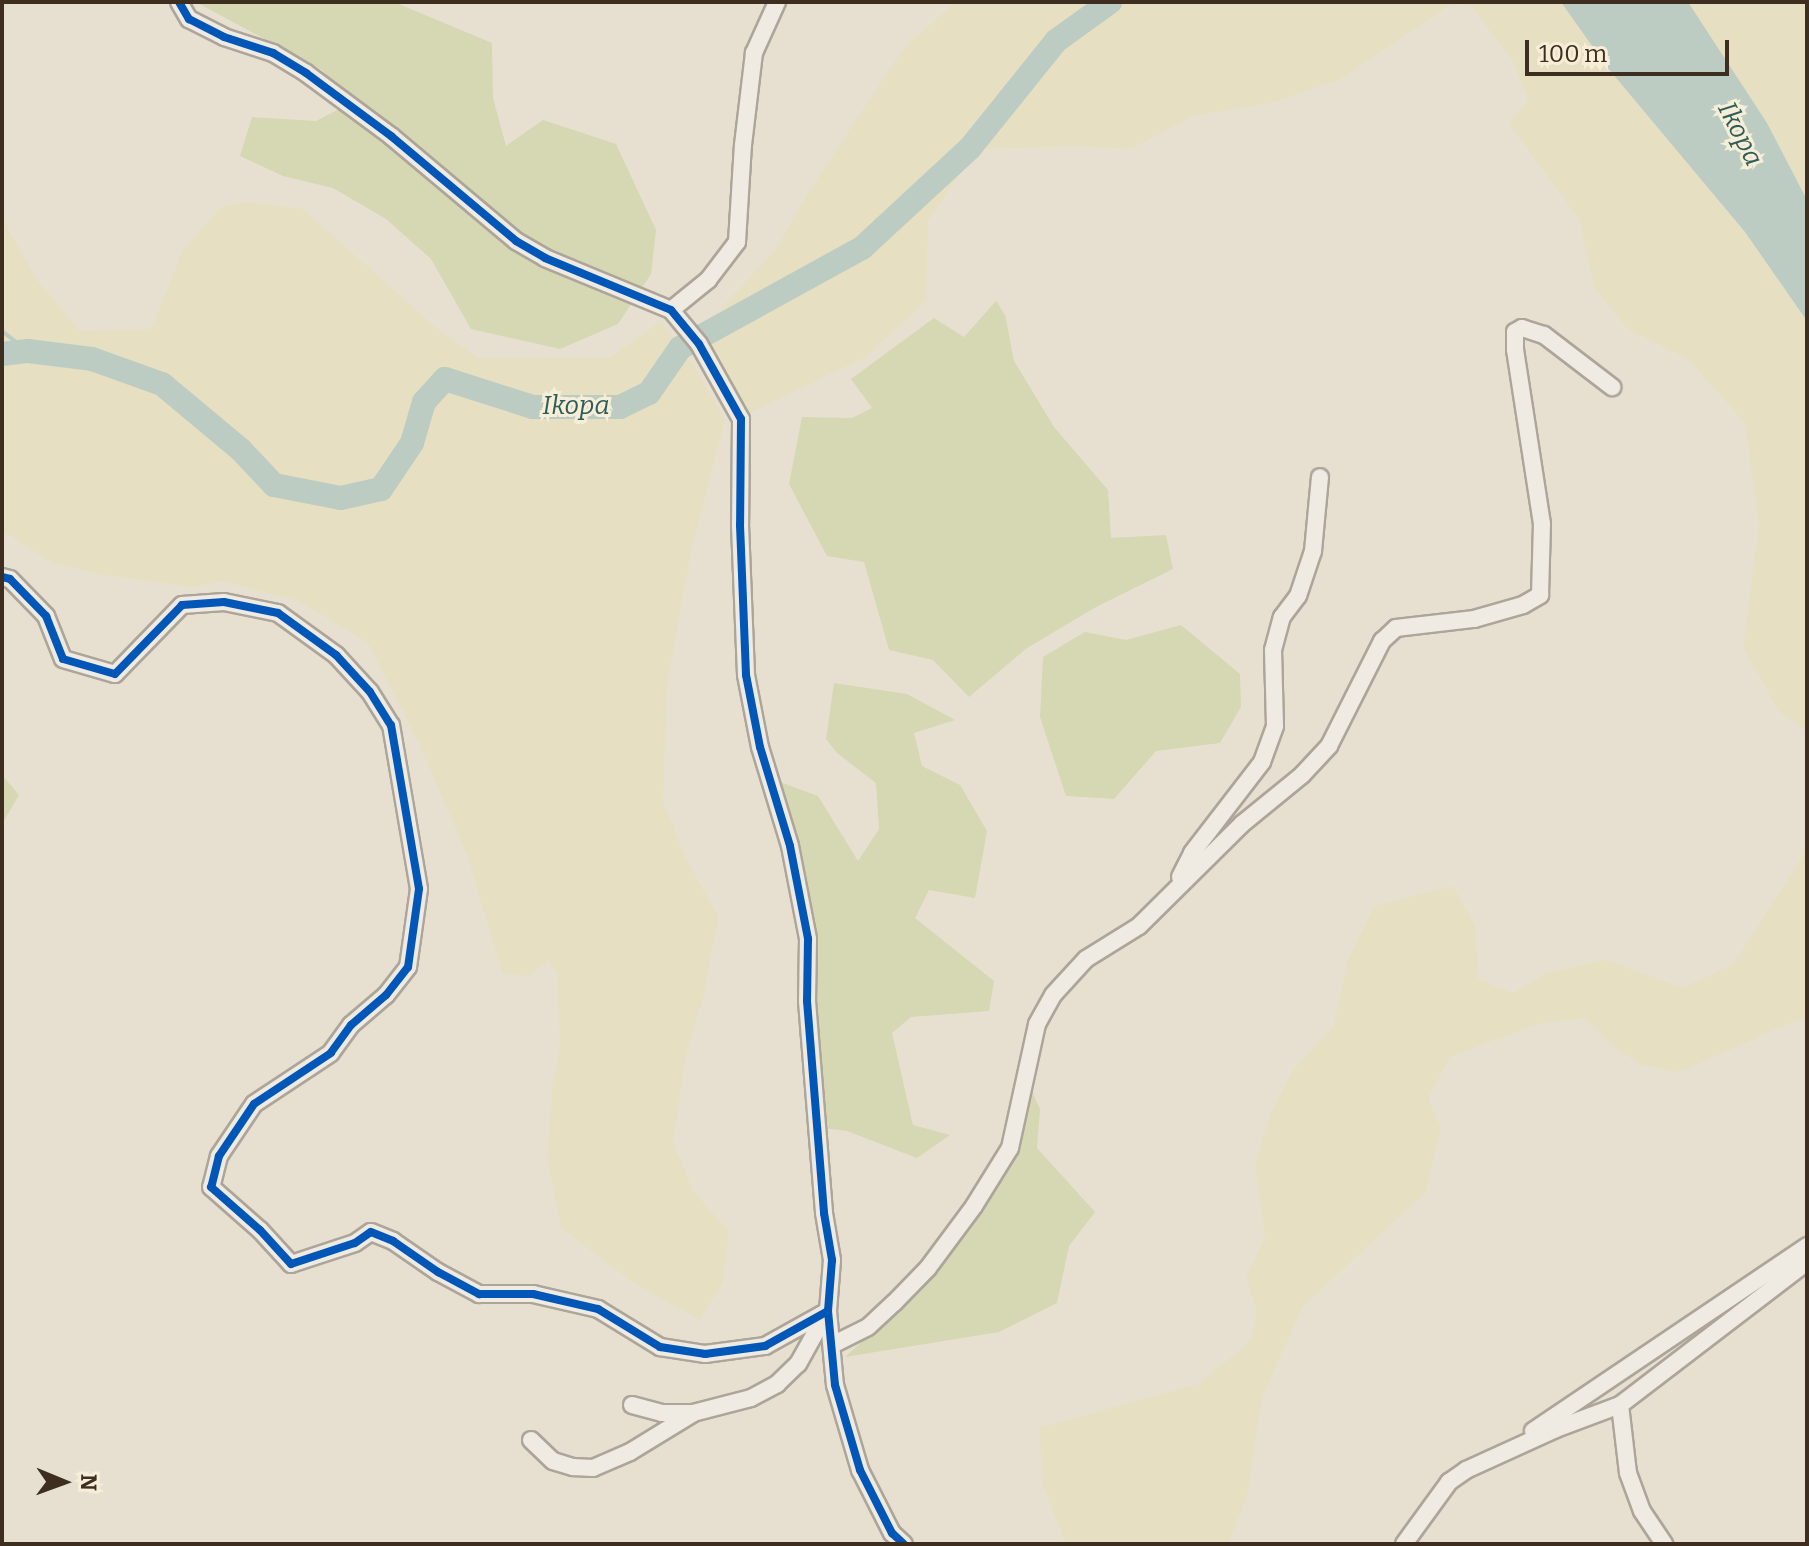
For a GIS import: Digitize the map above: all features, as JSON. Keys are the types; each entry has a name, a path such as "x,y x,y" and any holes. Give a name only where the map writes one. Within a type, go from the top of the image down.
{"street":[{"path":"179,2 189,19 224,37 273,53 306,73 391,136 516,241 545,258 671,310 693,338 741,419 740,525 746,675 760,747 790,846 808,939 807,1001 832,1260 828,1311 835,1385 860,1470 892,1533 904,1544"},
{"path":"671,310 708,280 737,242 743,145 754,53 777,2"},
{"path":"832,1345 868,1327 894,1303 928,1268 974,1206 1010,1148 1037,1024 1053,995 1086,959 1139,926 1242,824 1302,775 1329,746 1349,711 1366,666 1382,641 1396,628 1474,619 1523,605 1540,595 1542,524 1515,350 1515,332 1522,328 1544,335 1612,387"},
{"path":"1174,889 1192,853 1262,762 1275,726 1273,650 1282,617 1298,596 1313,551 1320,477"},
{"path":"2,577 10,579 46,616 63,659 115,674 182,605 224,602 278,613 336,655 370,692 391,725 419,889 408,967 386,995 351,1025 331,1053 254,1104 219,1156 211,1187 260,1230 291,1264 355,1243 371,1232 412,1252 438,1272 479,1294 533,1294 598,1309 660,1347 705,1354 765,1346 828,1311"},
{"path":"1404,1544 1449,1482 1503,1451 1807,1246"},
{"path":"1503,1451 1620,1405 1807,1262"},
{"path":"632,1405 662,1413 693,1413 751,1398 777,1384 798,1364 828,1311"},
{"path":"1620,1405 1628,1473 1642,1511 1664,1544"},
{"path":"531,1440 553,1461 573,1467 593,1468 630,1452 693,1413"}],"shaded area":[{"path":"955,2 1455,2 1341,79 1271,103 1193,116 1131,149 1078,146 984,149 958,176 928,222 926,300 866,357 745,415 696,335 776,249 807,194 903,49"},
{"path":"1468,2 1561,2 1607,67 1745,232 1807,321 1807,730 1779,712 1743,647 1759,525 1745,423 1689,360 1627,329 1594,287 1579,219 1509,124 1528,99 1513,61"},
{"path":"1688,2 1807,2 1807,200 1767,123"},
{"path":"247,202 303,209 440,331 479,358 611,357 661,321 695,367 725,420 690,557 667,686 663,801 683,852 718,917 703,997 686,1055 673,1142 693,1191 729,1231 723,1282 700,1320 632,1282 561,1228 547,1156 553,1080 560,1046 557,974 548,961 529,976 502,973 467,855 421,748 368,643 299,601 222,581 194,587 97,574 53,563 2,531 2,218 37,280 80,331 151,329 183,250 221,207"},
{"path":"1807,849 1807,1016 1679,1072 1642,1065 1615,1048 1585,1018 1537,1024 1450,1057 1428,1098 1441,1128 1426,1192 1303,1306 1262,1397 1247,1496 1228,1544 1066,1544 1043,1486 1039,1428 1198,1384 1251,1341 1257,1311 1246,1278 1265,1238 1255,1164 1270,1116 1293,1070 1333,1027 1348,960 1374,906 1453,886 1475,926 1478,979 1512,993 1547,973 1606,960 1683,988 1734,963"}],"green space":[{"path":"196,2 394,2 492,43 493,98 506,146 543,120 616,144 656,230 651,274 618,324 560,349 471,329 431,259 386,219 333,188 283,176 240,156 252,117 316,121 353,102 322,70"},
{"path":"996,301 1005,315 1014,361 1054,427 1108,490 1111,538 1166,535 1173,569 1096,607 1027,648 969,697 933,660 889,650 864,562 827,556 789,484 802,417 852,418 872,408 851,379 934,318 964,337"},
{"path":"1181,625 1240,674 1241,707 1220,743 1156,751 1114,799 1066,796 1040,717 1043,657 1085,632 1126,640"},
{"path":"834,683 907,694 955,720 914,733 922,766 960,785 987,831 975,898 929,890 915,918 994,981 989,1011 911,1017 892,1033 913,1125 950,1135 917,1158 847,1131 822,1128 812,1029 817,964 801,879 772,779 818,796 858,861 879,829 876,783 837,753 826,739"},
{"path":"2,775 19,795 2,824"},
{"path":"1028,1083 1040,1109 1037,1148 1095,1212 1069,1246 1057,1303 999,1332 845,1357 882,1323 990,1175"}],"water":[{"path":"1561,2 1688,2 1767,123 1807,200 1807,321 1745,232 1607,67"}],"waterway":[{"name":"Ikopa","path":"2,354 28,351 92,359 162,384 241,450 274,485 341,498 381,489 412,443 424,402 445,379 533,407 620,407 649,393 680,348 862,248 970,148 1056,41 1110,2"},
{"path":"2,331 28,351"}],"cycle path":[{"path":"179,2 189,19 224,37 273,53 306,73 391,136 516,241 545,258 671,310 699,344 741,419 740,525 746,675 760,747 790,846 808,939 807,1001 824,1213 832,1260 828,1311 835,1385 860,1470 892,1533 904,1544"},
{"path":"2,577 10,579 46,616 63,659 115,674 182,605 224,602 278,613 336,655 370,692 391,725 419,889 408,967 386,995 351,1025 331,1053 254,1104 219,1156 211,1187 260,1230 291,1264 355,1243 371,1232 393,1241 438,1272 479,1294 533,1294 598,1309 660,1347 705,1354 765,1346 828,1311"}]}
